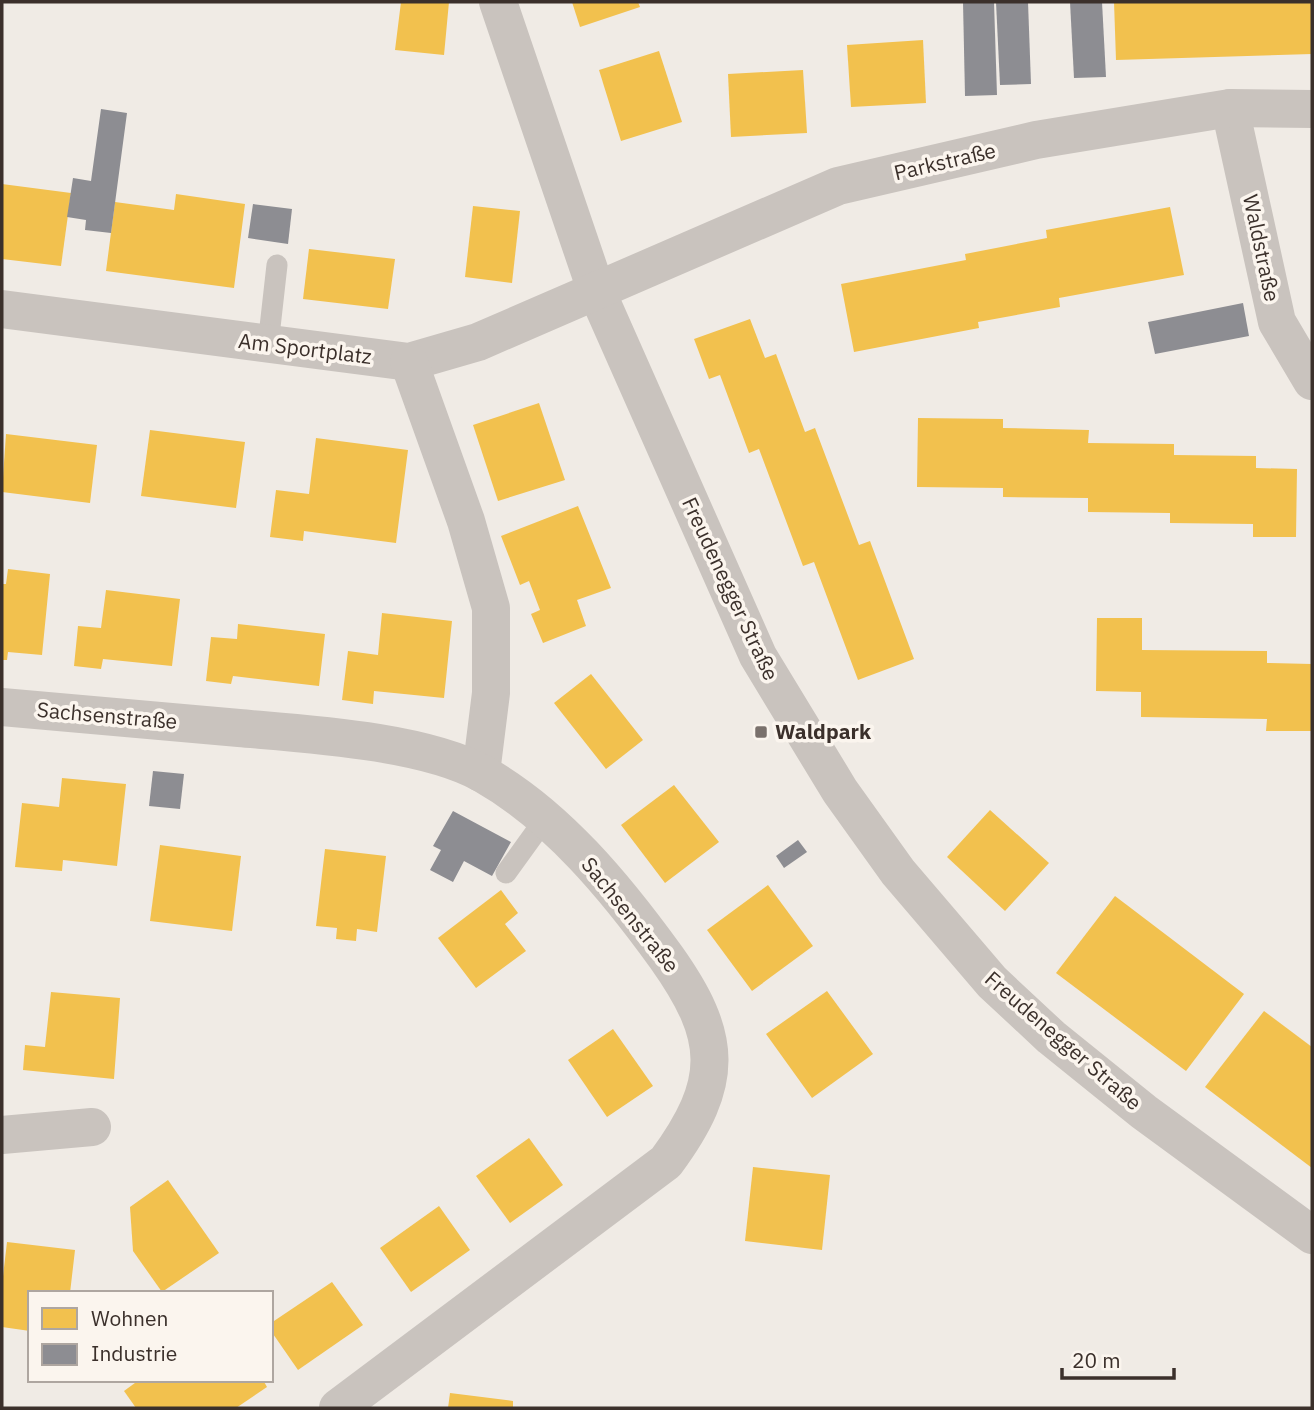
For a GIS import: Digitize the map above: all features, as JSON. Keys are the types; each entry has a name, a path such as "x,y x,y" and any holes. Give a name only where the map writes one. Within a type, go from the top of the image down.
{"street":[{"name":"Freudenegger Straße","path":"498,2 596,290 758,656 840,791 898,872 992,982 1051,1037 1144,1112 1312,1236"},
{"name":"Parkstraße","path":"596,290 838,186 1037,140 1230,108 1312,108"},
{"name":"Waldstraße","path":"1230,108 1277,322 1312,381"},
{"name":"Am Sportplatz","path":"2,309 409,362 478,342 596,290"},
{"path":"409,362 466,521 491,608 491,692 481,773"},
{"name":"Sachsenstraße","path":"2,707 361,741 429,754 481,773 545,819 626,905 686,985 703,1018 710,1054 707,1087 692,1127 666,1162 338,1408"},
{"path":"2,1135 92,1127"}],"lane":[{"path":"268,345 277,265"},
{"path":"506,873 545,819"}],"building: Wohnen":[{"path":"401,2 449,2 444,55 395,50"},
{"path":"572,2 638,2 640,7 580,27"},
{"path":"1114,2 1312,2 1312,54 1116,60"},
{"path":"923,40 926,103 851,107 847,45"},
{"path":"659,51 682,122 621,141 599,70"},
{"path":"803,70 807,133 731,137 728,74"},
{"path":"2,184 71,193 61,266 2,259"},
{"path":"176,194 245,204 234,288 106,271 115,202 174,210"},
{"path":"473,206 520,211 512,283 465,277"},
{"path":"1170,207 1184,275 1059,298 1060,307 978,322 979,328 854,352 841,284 966,260 965,254 1047,238 1046,230"},
{"path":"309,249 395,259 388,309 303,299"},
{"path":"750,319 765,358 776,354 805,432 815,428 859,545 870,541 914,659 858,680 814,562 803,566 759,449 749,453 720,375 709,379 694,339"},
{"path":"539,403 565,480 498,501 473,425"},
{"path":"918,418 1003,419 1003,428 1089,430 1088,443 1174,444 1174,455 1256,456 1256,468 1297,469 1296,537 1253,537 1253,524 1170,523 1170,513 1088,512 1088,498 1003,497 1003,488 917,487"},
{"path":"150,430 245,442 236,508 141,496"},
{"path":"6,434 97,445 90,503 2,492"},
{"path":"316,438 408,450 396,543 304,531 303,541 270,537 276,490 309,494"},
{"path":"578,506 611,588 577,600 586,626 543,643 531,614 540,610 529,581 520,585 501,536"},
{"path":"8,569 50,574 42,655 8,652 7,660 2,660 2,584 6,584"},
{"path":"106,590 180,599 172,666 103,659 101,669 74,666 78,626 101,628"},
{"path":"382,613 452,621 444,698 374,691 373,704 342,700 348,651 378,655"},
{"path":"1097,618 1142,618 1142,650 1267,651 1267,663 1312,664 1312,731 1266,731 1267,719 1141,717 1141,692 1096,691"},
{"path":"238,624 325,634 319,686 233,676 231,684 206,681 211,637 237,639"},
{"path":"591,674 643,740 606,769 554,703"},
{"path":"62,778 126,784 117,866 63,860 62,871 15,867 22,803 59,807"},
{"path":"674,785 719,842 665,883 621,825"},
{"path":"990,810 1049,863 1005,911 947,857"},
{"path":"160,845 241,856 232,931 150,921"},
{"path":"325,849 386,856 377,932 357,929 356,941 336,939 337,928 316,926"},
{"path":"768,885 813,946 752,991 707,930"},
{"path":"501,890 518,913 505,924 526,951 476,988 438,938"},
{"path":"1115,896 1244,994 1186,1071 1056,973"},
{"path":"827,991 873,1054 812,1098 766,1034"},
{"path":"51,992 120,998 114,1079 23,1070 25,1045 45,1047"},
{"path":"1264,1011 1312,1047 1312,1168 1205,1087"},
{"path":"613,1029 653,1086 607,1117 568,1060"},
{"path":"529,1138 563,1185 510,1223 476,1176"},
{"path":"753,1167 830,1175 822,1250 745,1241"},
{"path":"168,1180 219,1253 161,1291 133,1251 130,1207"},
{"path":"439,1206 470,1250 411,1292 380,1248"},
{"path":"7,1242 75,1250 70,1291 28,1291 28,1331 2,1327 2,1285"},
{"path":"332,1282 363,1325 298,1370 273,1334 273,1322"},
{"path":"136,1382 264,1382 267,1387 236,1408 136,1408 124,1391"},
{"path":"450,1393 513,1401 513,1408 448,1408"}],"building: Industrie":[{"path":"963,2 994,2 997,95 965,96"},
{"path":"996,2 1028,2 1031,84 1000,85"},
{"path":"1070,2 1102,2 1106,77 1074,78"},
{"path":"101,109 127,113 111,233 85,230 86,220 67,217 73,178 91,181"},
{"path":"253,204 292,209 288,244 248,238"},
{"path":"1243,303 1249,336 1155,354 1148,322"},
{"path":"153,771 184,774 180,809 149,806"},
{"path":"453,811 511,842 492,876 464,861 453,882 430,870 441,850 433,846"},
{"path":"798,840 807,852 784,868 776,856"}],"place":[{"name":"Waldpark","path":"761,732"}]}
